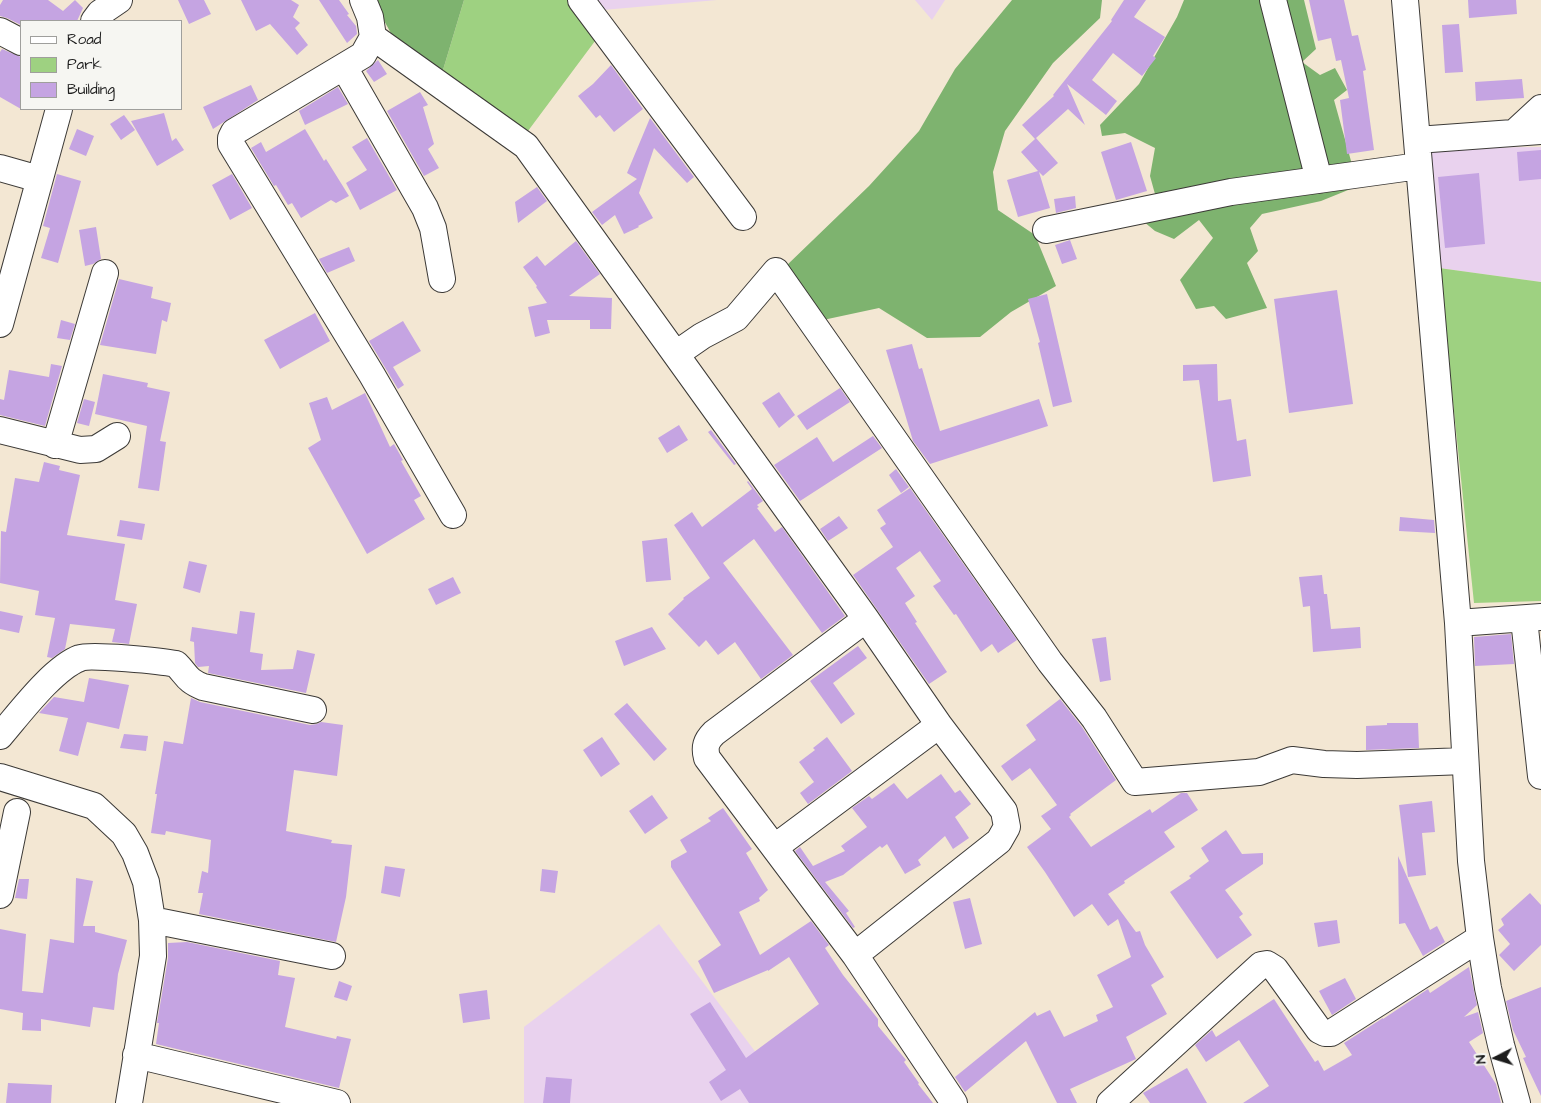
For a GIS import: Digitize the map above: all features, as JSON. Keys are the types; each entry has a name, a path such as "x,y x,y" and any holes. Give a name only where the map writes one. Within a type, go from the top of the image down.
{"street":[{"path":"95,20 100,12 118,0"},
{"path":"363,0 370,17 373,37 363,55 234,132 231,144 372,375 454,515"},
{"path":"581,0 743,217"},
{"path":"1273,0 1319,180"},
{"path":"1405,0 1458,623 1471,861 1488,988 1517,1103"},
{"path":"0,31 20,41"},
{"path":"373,37 526,146 866,619 939,725 1004,812 1007,827 999,842 855,954"},
{"path":"344,67 425,208 433,228 442,279"},
{"path":"1515,132 1541,108"},
{"path":"0,324 59,110"},
{"path":"1417,140 1541,131"},
{"path":"1046,230 1231,192 1419,166"},
{"path":"0,168 39,180"},
{"path":"676,354 702,336 736,318 776,271 1050,662 1094,718 1135,782 1259,772 1292,760 1324,764 1357,765 1465,761"},
{"path":"55,444 105,273"},
{"path":"0,430 80,450 96,449 117,436"},
{"path":"1458,623 1533,618 1541,776"},
{"path":"866,619 714,733 706,744 707,758 855,954 954,1103"},
{"path":"0,736 53,675 80,657 94,656 176,664 183,671 187,679 203,687 313,710"},
{"path":"775,847 939,725"},
{"path":"0,777 94,806 124,834 135,853 146,882 152,920 152,956 129,1103"},
{"path":"0,895 17,812"},
{"path":"152,920 332,956"},
{"path":"1119,1100 1261,965 1267,964 1275,969 1319,1030 1331,1033 1480,938"},
{"path":"136,1055 337,1103"}],"shaded area":[{"path":"595,0 717,0 603,10"},
{"path":"915,0 945,0 932,20"},
{"path":"1541,147 1541,282 1439,268 1430,148"},
{"path":"659,924 757,1054 789,1103 524,1103 524,1027"}],"green space":[{"path":"373,0 464,0 443,70 394,39"},
{"path":"464,0 570,0 598,37 525,135 443,70"},
{"path":"1012,0 1102,0 1100,18 1053,63 1005,131 993,172 998,210 1035,235 1056,286 1011,312 980,337 927,338 879,308 823,320 785,267 869,186 919,131 955,69"},
{"path":"1184,0 1304,0 1316,49 1302,62 1320,75 1335,68 1347,90 1334,100 1358,186 1321,201 1262,214 1250,228 1258,251 1247,263 1267,308 1226,319 1214,306 1196,309 1180,280 1213,238 1199,220 1174,239 1155,231 1137,216 1094,207 1155,194 1150,176 1155,148 1125,133 1102,136 1100,125 1139,84 1177,17"},
{"path":"1439,268 1541,282 1541,601 1474,603"}],"building":[{"path":"3,0 48,0 63,11 75,0 83,8 77,20 20,20 20,24 0,16 0,5"},
{"path":"178,0 204,0 211,14 189,24"},
{"path":"241,0 291,0 299,5 293,17 300,23 295,28 308,45 297,55 270,24 256,31"},
{"path":"319,0 339,0 349,14 347,15 356,26 357,34 347,43"},
{"path":"1124,0 1146,0 1134,17 1165,37 1153,56 1156,58 1142,76 1113,53 1092,80 1117,101 1106,115 1067,84 1085,125 1068,109 1036,138 1058,163 1043,176 1039,172 1050,208 1018,217 1007,180 1038,171 1021,152 1035,139 1022,125 1054,96 1112,21"},
{"path":"1309,0 1344,0 1352,36 1358,35 1366,70 1363,71 1374,150 1347,154 1340,100 1349,98 1341,60 1336,61 1331,38 1318,41"},
{"path":"1468,0 1516,0 1517,14 1469,18"},
{"path":"1459,24 1463,72 1445,73 1442,25"},
{"path":"2,49 20,57 20,108 0,97 0,52"},
{"path":"378,60 387,74 374,82 366,71"},
{"path":"611,65 643,109 614,132 600,115 596,118 578,96 593,84"},
{"path":"1522,79 1524,98 1476,101 1475,82"},
{"path":"251,85 258,100 213,129 203,107"},
{"path":"338,87 348,104 305,125 299,111"},
{"path":"420,92 428,105 423,107 434,144 428,149 439,168 424,176 387,111"},
{"path":"164,113 172,141 176,138 184,150 157,166 131,121"},
{"path":"124,115 135,130 121,140 110,124"},
{"path":"650,118 694,177 687,183 654,148 639,193 653,218 624,234 615,215 602,225 592,212 637,179 627,173"},
{"path":"77,129 94,136 86,156 69,149"},
{"path":"305,129 324,161 326,159 349,196 336,203 331,200 301,218 292,203 288,205 276,185 274,186 251,148 261,142 266,152"},
{"path":"367,138 397,190 360,210 346,183 367,170 352,147"},
{"path":"1131,142 1147,191 1116,200 1101,152"},
{"path":"1541,150 1541,179 1519,181 1517,152"},
{"path":"1479,173 1485,244 1445,248 1438,177"},
{"path":"57,174 81,181 58,263 41,258 50,228 43,226"},
{"path":"232,174 252,208 230,220 212,185"},
{"path":"537,187 547,201 518,223 515,202"},
{"path":"1075,196 1076,208 1056,213 1054,199"},
{"path":"96,227 101,259 85,266 79,230"},
{"path":"1070,240 1077,259 1062,264 1055,245"},
{"path":"576,241 600,274 569,296 612,298 611,329 590,329 590,320 547,320 550,333 535,337 528,307 547,303 523,267 537,256 545,266"},
{"path":"349,247 355,261 327,273 319,259"},
{"path":"119,279 153,287 151,298 171,303 167,322 162,320 156,354 100,345"},
{"path":"1337,290 1353,404 1289,413 1274,299"},
{"path":"1047,294 1072,402 1053,407 1038,343 1040,342 1028,299"},
{"path":"315,313 330,341 280,369 264,340"},
{"path":"61,320 75,324 70,340 57,338"},
{"path":"403,321 421,351 393,367 404,385 398,389 369,341"},
{"path":"912,344 919,369 922,368 940,431 1039,399 1048,426 930,464 913,441 886,350"},
{"path":"51,364 62,366 45,426 0,415 0,399 4,400 9,370 49,377"},
{"path":"1217,364 1218,401 1231,399 1237,441 1246,439 1251,476 1213,482 1199,380 1183,381 1183,365"},
{"path":"103,374 148,383 147,387 170,392 160,441 166,442 159,491 138,488 147,426 95,414"},
{"path":"840,388 850,402 807,430 797,416"},
{"path":"779,392 795,415 779,428 762,403"},
{"path":"365,393 390,447 394,444 403,460 401,461 421,496 414,500 425,519 367,554 308,448 321,440 309,403 327,397 332,410"},
{"path":"84,399 95,402 89,426 77,423"},
{"path":"679,425 688,440 667,453 658,438"},
{"path":"711,430 736,464 734,465 708,432"},
{"path":"873,436 882,448 800,501 774,465 817,437 833,462"},
{"path":"44,462 60,466 59,470 80,475 67,535 125,544 115,600 137,604 129,644 112,642 115,629 70,624 65,649 52,658 47,657 55,618 35,615 39,591 0,583 1,531 6,532 15,478 39,482"},
{"path":"896,469 909,487 901,493 889,475"},
{"path":"748,481 763,501 757,505 759,507 757,508 775,532 782,527 845,616 822,633 754,539 723,563 793,655 761,679 735,642 718,655 706,640 699,647 668,614 683,598 710,578 674,525 692,512 702,527 752,489"},
{"path":"910,488 1017,640 998,653 992,644 981,652 956,614 954,615 933,586 941,581 920,551 896,568 915,596 905,603 917,622 915,623 947,672 929,684 853,575 893,547 880,528 886,524 877,510"},
{"path":"839,516 848,528 828,541 820,529"},
{"path":"1400,517 1434,520 1435,533 1399,531"},
{"path":"120,520 145,524 142,540 117,536"},
{"path":"667,538 671,580 646,582 642,541"},
{"path":"189,561 207,565 200,593 183,588"},
{"path":"1322,575 1324,594 1327,594 1331,629 1360,627 1361,648 1313,652 1310,606 1303,607 1299,577"},
{"path":"453,577 461,593 436,605 428,589"},
{"path":"0,611 23,616 19,633 0,629"},
{"path":"240,611 255,613 250,652 263,654 261,670 293,669 297,650 315,654 306,693 208,673 209,666 198,667 195,663 194,642 190,641 192,627 237,634"},
{"path":"652,627 666,649 624,666 615,641"},
{"path":"1511,634 1514,664 1475,666 1474,637"},
{"path":"1106,637 1111,680 1100,682 1092,639"},
{"path":"858,646 867,658 833,683 855,714 841,724 810,681"},
{"path":"89,678 129,685 119,729 87,722 78,756 59,751 68,718 39,713 54,697 84,702"},
{"path":"191,698 200,702 310,725 321,722 343,725 337,776 294,770 286,831 332,840 331,843 352,845 346,897 336,942 199,914 203,893 198,893 202,871 208,873 211,840 166,831 165,835 151,833 164,741 183,744"},
{"path":"1060,699 1082,727 1116,780 1070,814 1069,817 1091,847 1150,809 1152,813 1181,793 1187,793 1198,810 1164,832 1175,847 1108,894 1136,932 1140,931 1145,945 1164,977 1151,985 1167,1014 1126,1037 1136,1059 1070,1089 1077,1103 1057,1103 1026,1041 965,1092 955,1077 1035,1012 1037,1016 1050,1010 1064,1037 1098,1021 1096,1015 1113,1007 1097,975 1131,957 1118,919 1108,926 1092,904 1074,917 1027,847 1051,829 1041,816 1057,805 1030,768 1012,781 1001,766 1036,740 1026,725"},
{"path":"627,703 667,749 654,761 614,714"},
{"path":"1387,723 1418,723 1419,748 1366,750 1366,726 1387,725"},
{"path":"124,734 148,736 146,751 120,748"},
{"path":"602,737 620,764 601,777 583,750"},
{"path":"827,737 852,771 808,804 800,793 814,782 799,762 815,750 813,748"},
{"path":"941,774 955,793 960,790 971,804 955,817 969,838 953,849 945,836 918,860 921,865 905,874 887,844 882,848 880,846 843,875 825,882 849,911 846,913 855,927 853,928 795,851 800,847 813,866 845,851 841,846 867,827 852,808 869,796 872,799 894,783 907,799"},
{"path":"652,795 668,818 645,834 629,811"},
{"path":"1432,801 1435,832 1422,833 1426,875 1408,877 1399,805"},
{"path":"723,808 752,849 746,853 768,890 759,898 760,901 739,912 760,955 811,921 829,945 825,948 843,975 878,1019 878,1026 906,1060 904,1062 933,1103 749,1103 740,1089 721,1101 709,1082 726,1070 690,1014 710,1002 746,1058 819,1004 789,957 768,971 714,993 698,961 721,945 671,867 671,861 687,852 680,840 711,821 708,818"},
{"path":"1226,830 1242,854 1263,853 1263,864 1225,890 1243,914 1239,917 1252,935 1217,959 1170,892 1191,878 1189,876 1209,861 1201,848"},
{"path":"1398,856 1430,930 1437,926 1445,942 1423,956 1405,923 1399,924"},
{"path":"385,866 405,869 400,897 381,893"},
{"path":"542,869 558,871 555,893 540,891"},
{"path":"76,878 93,881 83,926 95,926 95,932 127,940 118,974 114,1010 93,1007 90,1027 41,1019 41,1031 22,1030 23,1013 0,1009 0,929 26,934 22,991 43,993 50,939 74,943"},
{"path":"19,879 29,879 27,899 15,898"},
{"path":"1530,893 1541,905 1541,945 1514,971 1499,955 1510,944 1498,930 1504,925 1501,919"},
{"path":"970,898 982,944 965,949 953,902"},
{"path":"1337,920 1340,943 1318,947 1314,923"},
{"path":"187,942 280,961 278,975 295,978 285,1027 336,1039 337,1036 351,1039 339,1088 156,1044 159,1023 157,1023 168,958 168,943"},
{"path":"1469,967 1477,1005 1464,1017 1478,1012 1483,1033 1469,1042 1496,1084 1501,1103 1243,1103 1269,1086 1239,1040 1206,1062 1195,1045 1212,1030 1216,1037 1274,999 1315,1062 1318,1060 1324,1071 1352,1055 1344,1043 1428,989 1430,993"},
{"path":"1345,978 1356,999 1332,1015 1319,991"},
{"path":"339,981 352,986 347,1001 334,997"},
{"path":"1541,987 1541,1096 1523,1058 1526,1057 1513,1030 1506,1001"},
{"path":"487,990 490,1019 463,1023 459,994"},
{"path":"1187,1068 1207,1103 1150,1103 1143,1093"},
{"path":"546,1077 572,1079 570,1103 543,1103"},
{"path":"8,1083 52,1085 51,1103 6,1103"}]}
